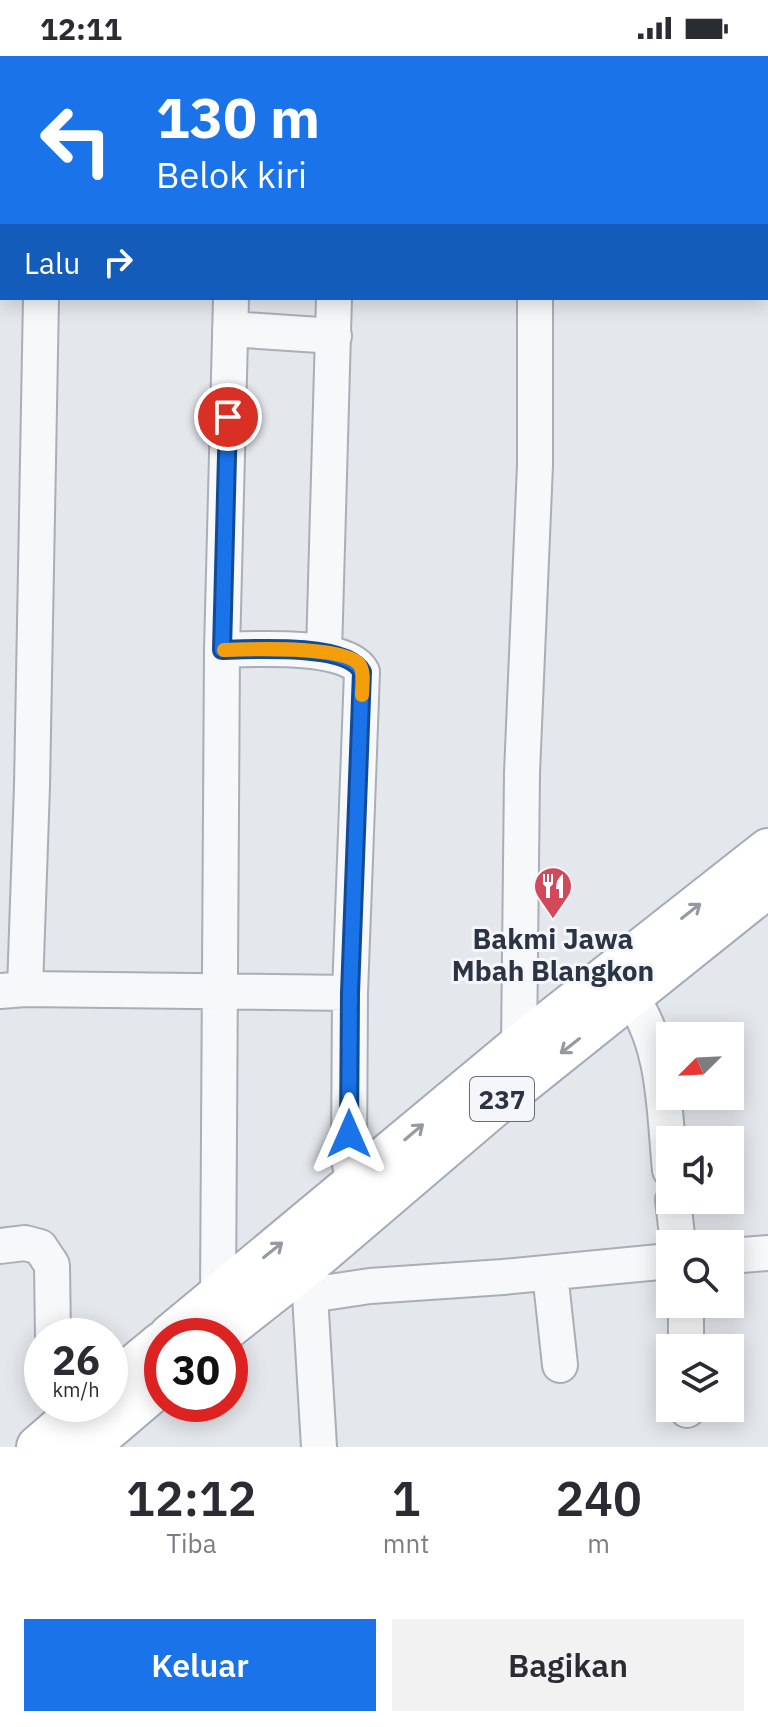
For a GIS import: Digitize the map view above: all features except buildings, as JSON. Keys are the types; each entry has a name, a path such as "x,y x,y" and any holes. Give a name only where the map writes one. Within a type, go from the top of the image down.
{"main road":[{"name":"237","path":"218,1316 365,1194 519,1046 768,850"},
{"name":"237","path":"218,1316 308,1280 365,1194 640,1011 768,885"},
{"path":"128,1371 144,1358"},
{"path":"57,1433 144,1392"}],"street":[{"path":"41,300 32,786 12,990 350,993"},
{"path":"324,653 334,300"},
{"path":"519,1046 522,773 534,479 535,300"},
{"path":"218,1316 222,650 230,314 334,336"},
{"path":"222,650 276,649 324,653 351,659 359,664 362,672 350,993 349,1160 365,1194"},
{"path":"640,1011 658,1054 665,1126"},
{"path":"0,1246 25,1243 40,1247 52,1265 53,1318"},
{"path":"744,1255 768,1253"},
{"path":"319,1447 308,1280 370,1286 656,1262"},
{"path":"550,1273 560,1365"}],"slow traffic":[{"path":"224,650 276,649 351,659 359,664 362,672 362,695"}],"place":[{"name":"Bakmi Jawa Mbah Blangkon","path":"553,920"}],"route":[{"path":"228,417 222,650 276,649 324,653 351,659 359,664 362,672 350,993 349,1134"}]}
